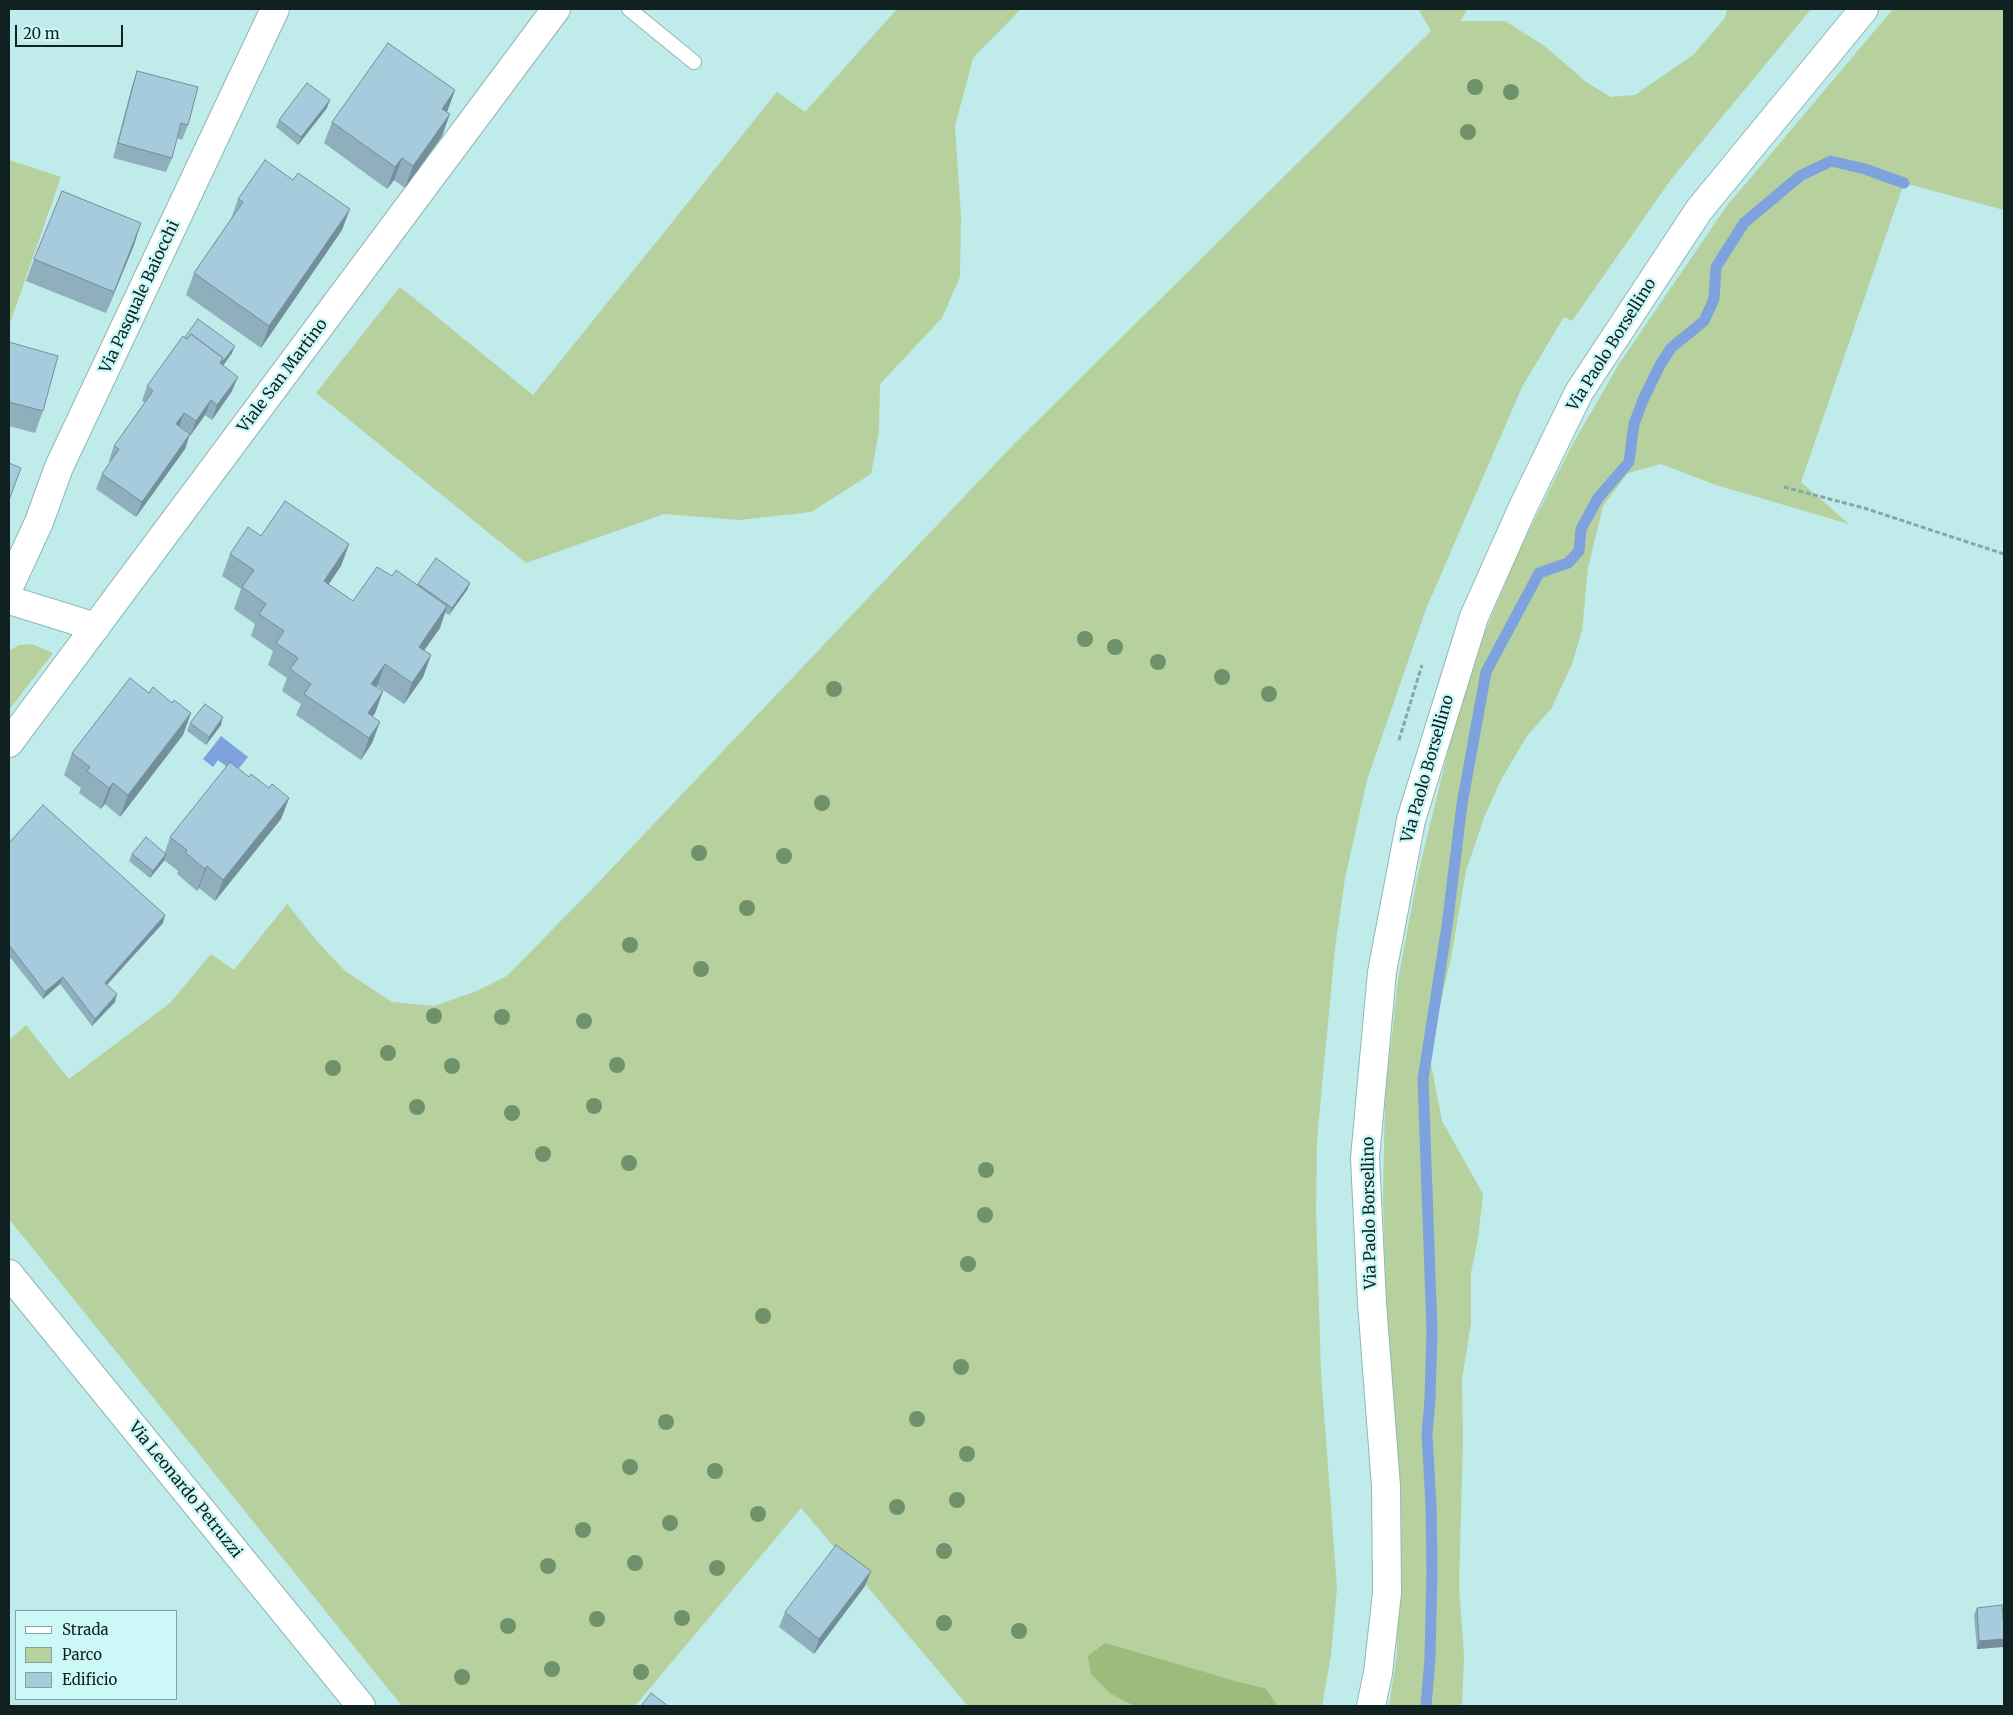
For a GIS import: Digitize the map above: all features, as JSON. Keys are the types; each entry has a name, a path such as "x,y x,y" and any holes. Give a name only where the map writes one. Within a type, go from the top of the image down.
{"street":[{"name":"Via Pasquale Baiocchi","path":"9,586 39,522 59,467 276,9"},
{"name":"Viale San Martino","path":"9,743 556,9"},
{"name":"Via Paolo Borsellino","path":"1371,1706 1378,1673 1387,1593 1386,1496 1372,1303 1365,1158 1382,972 1410,820 1474,617 1523,506 1579,392 1699,210 1864,9"},
{"path":"9,600 96,627"},
{"name":"Via Leonardo Petruzzi","path":"9,1274 361,1706"}],"lane":[{"path":"629,9 694,62"}],"path":[{"path":"1784,487 1864,508 2004,554"},
{"path":"1397,746 1424,661"}],"green space":[{"path":"897,9 1021,9 973,58 955,126 961,216 960,277 942,318 880,384 879,431 871,474 811,512 739,520 664,514 526,563 316,393 400,287 533,395 777,92 805,112"},
{"path":"1418,9 1468,9 1460,21 1505,21 1546,47 1586,82 1611,97 1635,95 1693,55 1725,18 1727,9 1811,9 1672,178 1572,321 1564,317 1522,387 1426,609 1367,780 1345,878 1335,948 1317,1140 1316,1211 1321,1373 1337,1588 1331,1656 1322,1706 1278,1706 1265,1688 1235,1681 1111,1694 1134,1706 968,1706 801,1508 635,1706 402,1706 9,1219 9,1040 26,1025 69,1079 170,1003 211,954 234,970 287,904 317,941 345,971 392,1002 434,1006 477,991 507,976 596,885 1014,444 1431,31"},
{"path":"1893,9 2004,9 2004,210 1904,183 1801,482 1849,524 1716,485 1661,464 1628,473 1603,506 1588,568 1582,631 1572,664 1551,709 1527,736 1502,778 1485,815 1466,871 1451,958 1429,1053 1442,1121 1483,1194 1478,1238 1471,1273 1471,1323 1462,1380 1463,1440 1459,1586 1464,1655 1462,1706 1389,1706 1397,1654 1398,1551 1386,1304 1383,1197 1385,1098 1398,980 1418,874 1466,678 1516,557 1571,447 1619,364 1726,207"},
{"path":"9,160 61,177 9,326"},
{"path":"32,644 53,653 9,710 9,651 19,645"},
{"path":"1105,1643 1265,1688 1278,1706 1134,1706 1111,1694 1091,1674 1088,1656"}],"water":[{"path":"221,736 248,757 235,773 218,760 213,767 203,759"}],"building":[{"path":"388,43 455,90 442,109 450,114 413,166 402,158 395,167 332,122"},
{"path":"137,71 198,87 188,125 181,123 172,158 118,143"},
{"path":"307,83 330,100 301,137 279,120"},
{"path":"265,160 293,180 298,173 350,209 269,326 194,273 243,202 238,199"},
{"path":"62,191 141,223 114,292 34,259"},
{"path":"198,319 235,346 221,364 223,358 191,334 187,339 185,337"},
{"path":"191,334 223,358 220,363 238,377 217,405 211,400 196,421 184,413 176,424 190,434 142,502 102,474 119,449 114,446 153,391 147,386 183,336 187,339"},
{"path":"9,342 58,356 43,411 9,402"},
{"path":"9,463 21,468 9,500"},
{"path":"285,501 349,544 324,581 353,601 377,567 392,576 396,570 447,606 419,647 431,655 412,683 385,664 371,684 383,691 368,713 380,722 369,738 304,694 311,684 290,669 298,658 276,643 284,631 259,614 266,604 242,587 254,570 230,554 248,527 261,536"},
{"path":"436,558 470,583 452,608 418,584"},
{"path":"130,678 149,693 153,687 172,703 174,700 191,713 128,795 113,783 109,788 87,771 90,767 72,753"},
{"path":"205,704 223,717 209,737 190,723"},
{"path":"230,762 249,777 251,774 269,788 272,784 289,798 223,880 207,866 205,869 185,852 187,850 170,837"},
{"path":"43,805 165,915 105,983 117,994 95,1019 63,977 45,992 9,945 9,843"},
{"path":"146,837 166,854 153,871 132,854"},
{"path":"836,1545 871,1571 819,1639 785,1612"},
{"path":"2002,1605 2004,1639 1979,1641 1977,1608"},
{"path":"651,1693 668,1706 641,1706"}],"waterway":[{"path":"1426,1706 1430,1658 1432,1571 1427,1435 1432,1331 1423,1079 1447,926 1462,804 1486,672 1539,573 1568,563 1579,551 1581,529 1598,498 1629,462 1634,424 1660,365 1671,348 1704,321 1714,299 1716,267 1744,223 1800,176 1831,161 1865,169 1904,183"}]}
